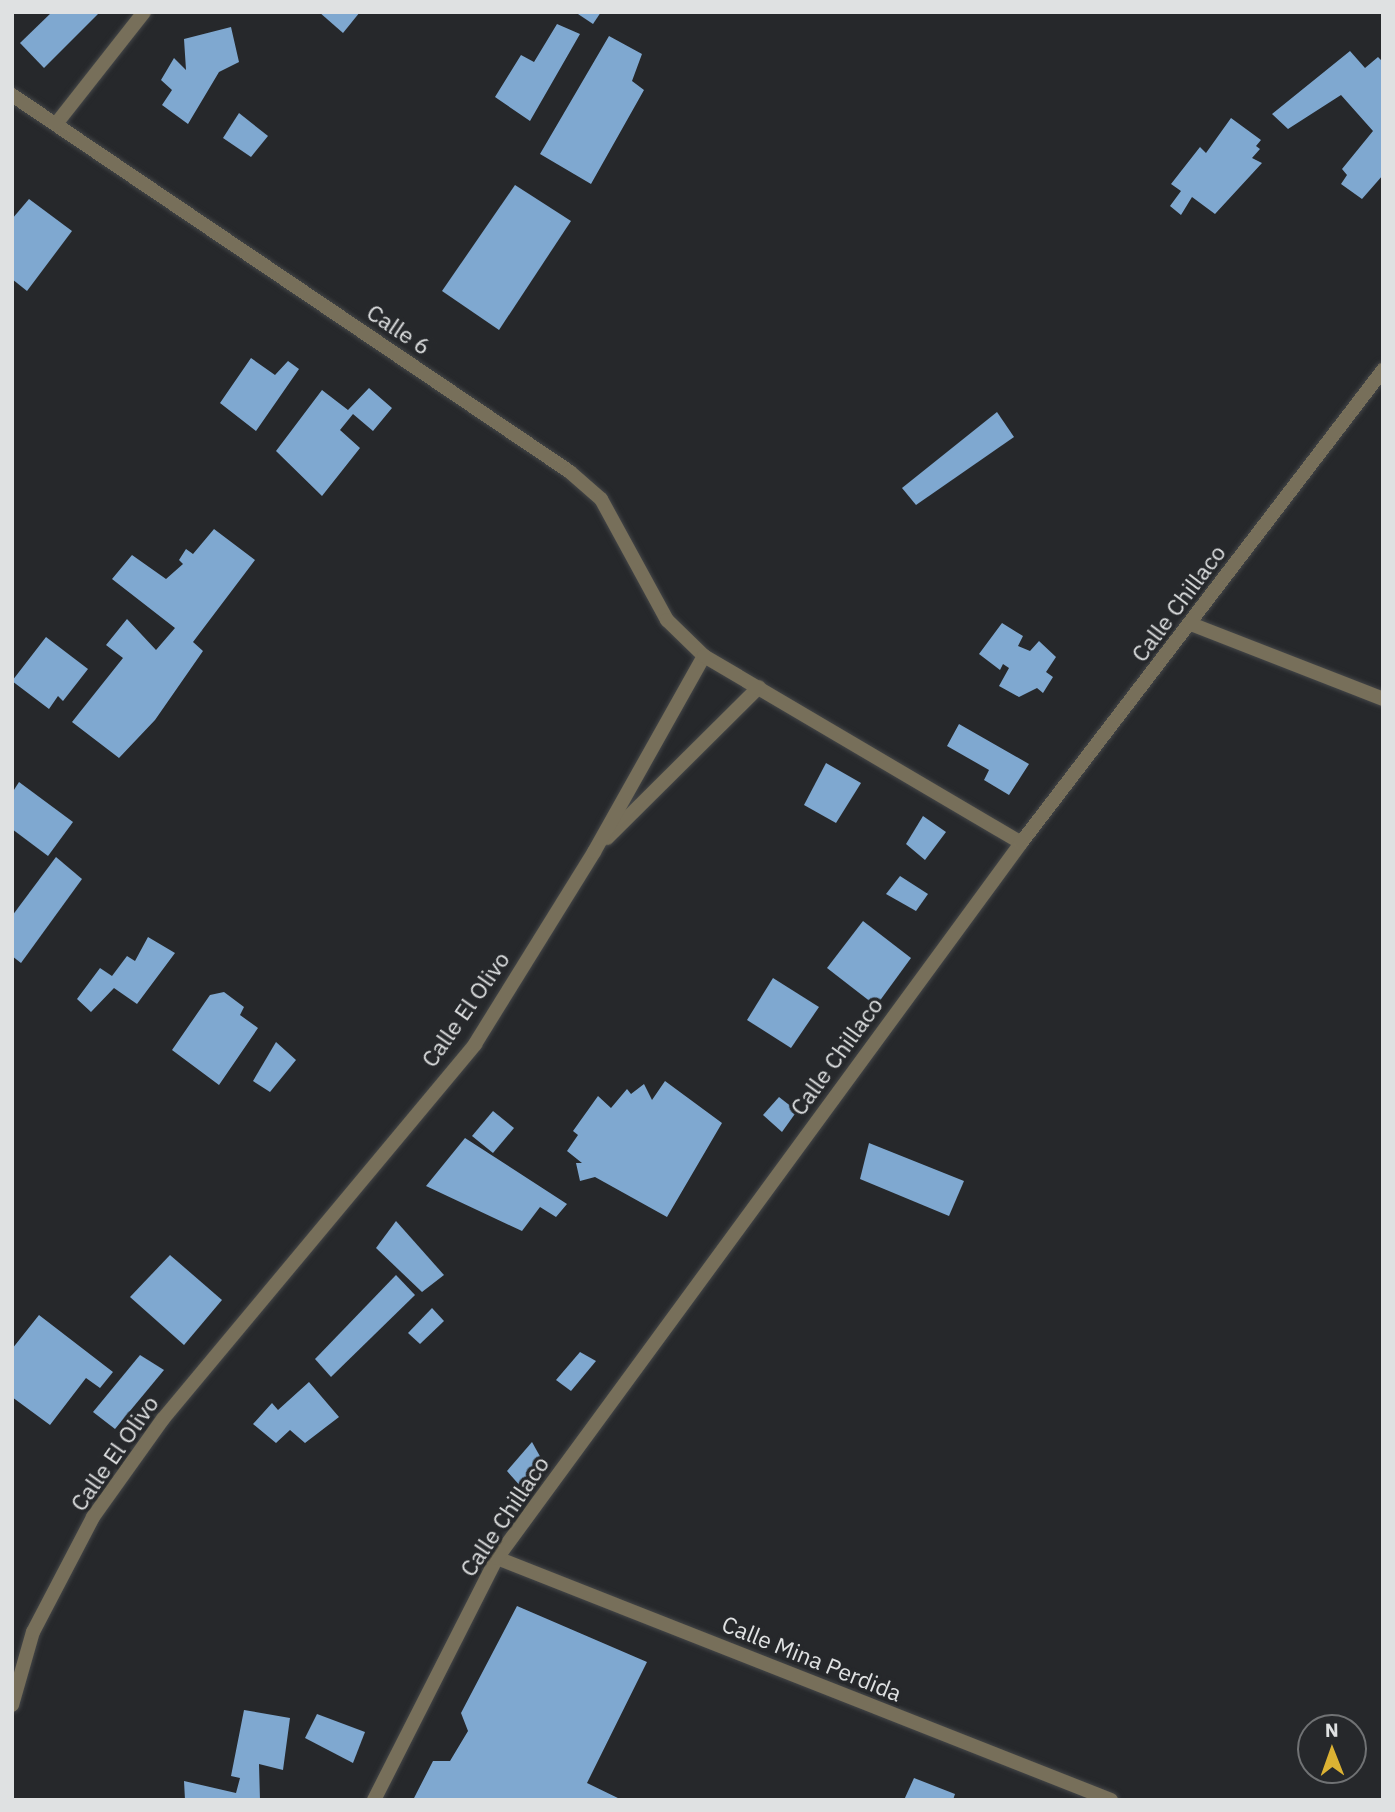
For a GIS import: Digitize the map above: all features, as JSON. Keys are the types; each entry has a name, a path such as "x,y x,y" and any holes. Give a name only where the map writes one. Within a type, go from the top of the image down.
{"street":[{"path":"56,124 144,12"},
{"name":"Calle 6","path":"12,94 570,472 601,499 667,620 704,656"},
{"name":"Calle Chillaco","path":"374,1800 497,1558 1021,843 1383,370"},
{"path":"1191,624 1383,699"},
{"path":"704,656 1021,843"},
{"name":"Calle El Olivo","path":"12,1705 33,1632 93,1517 163,1419 475,1044 594,852 704,656"},
{"path":"594,852 759,687"},
{"name":"Calle Mina Perdida","path":"497,1558 1111,1800"}],"building":[{"path":"52,12 100,12 44,68 20,43"},
{"path":"319,12 360,12 343,33"},
{"path":"575,12 601,12 593,24"},
{"path":"557,24 580,34 530,121 495,97 521,55 534,62"},
{"path":"231,27 239,62 219,72 188,124 162,105 172,90 161,80 174,58 186,70 184,39"},
{"path":"609,36 642,54 632,81 644,90 591,184 540,154"},
{"path":"1350,51 1365,68 1378,57 1383,62 1383,175 1362,199 1341,184 1347,175 1342,169 1373,131 1341,95 1288,129 1272,114"},
{"path":"239,113 268,136 251,157 223,138"},
{"path":"1231,118 1261,140 1256,146 1260,149 1252,158 1262,163 1215,214 1192,197 1181,215 1170,206 1181,191 1171,184 1200,147 1206,153"},
{"path":"515,185 571,221 499,330 442,291"},
{"path":"29,199 72,231 27,291 12,279 12,219"},
{"path":"251,358 275,375 288,361 299,369 256,431 220,403"},
{"path":"369,388 392,408 373,431 353,414 340,430 360,448 322,496 276,451 322,390 348,410"},
{"path":"997,412 1014,437 916,505 902,488"},
{"path":"214,529 255,560 193,642 203,651 155,720 119,758 72,722 123,658 106,645 127,619 156,650 175,628 112,579 132,555 166,579 183,564 179,560 186,549 193,554"},
{"path":"1002,623 1023,636 1018,646 1030,651 1039,641 1056,657 1046,672 1053,677 1043,693 1037,688 1019,697 999,686 1009,668 1003,664 1000,670 979,654"},
{"path":"46,637 88,669 63,701 58,696 49,709 12,681"},
{"path":"959,724 1029,764 1009,795 984,780 989,770 947,746"},
{"path":"826,763 861,783 836,823 804,805"},
{"path":"19,782 73,822 48,856 12,829 12,793"},
{"path":"923,816 946,832 925,860 906,844"},
{"path":"56,857 82,879 21,963 12,956 12,916"},
{"path":"900,876 928,894 916,911 886,894"},
{"path":"863,921 911,958 876,1006 827,968"},
{"path":"148,937 175,953 137,1004 114,988 91,1012 77,999 100,968 112,976 127,956 135,961"},
{"path":"773,978 819,1007 791,1048 747,1020"},
{"path":"224,992 244,1007 240,1015 258,1028 219,1085 172,1050 210,995"},
{"path":"276,1042 296,1060 270,1092 253,1081"},
{"path":"665,1081 722,1123 667,1217 595,1177 580,1181 576,1163 582,1163 567,1151 578,1135 573,1131 598,1096 611,1108 627,1089 631,1094 644,1084 652,1100"},
{"path":"779,1097 797,1111 782,1132 763,1115"},
{"path":"493,1111 514,1128 493,1153 472,1136"},
{"path":"465,1138 567,1204 556,1217 540,1207 522,1231 426,1186"},
{"path":"869,1143 964,1181 949,1216 860,1179"},
{"path":"396,1221 444,1275 422,1292 376,1248"},
{"path":"170,1255 222,1300 184,1345 130,1297"},
{"path":"396,1275 415,1295 331,1377 315,1359"},
{"path":"432,1308 444,1321 420,1344 408,1333"},
{"path":"39,1315 113,1372 100,1388 86,1378 50,1425 12,1397 12,1349"},
{"path":"580,1352 596,1361 571,1391 556,1380"},
{"path":"140,1355 164,1370 115,1429 93,1412"},
{"path":"309,1382 339,1417 305,1443 290,1430 276,1443 253,1424 272,1403 278,1410"},
{"path":"532,1442 542,1460 522,1488 507,1471"},
{"path":"517,1606 647,1662 587,1783 622,1800 413,1800 433,1761 450,1761 468,1731 461,1713"},
{"path":"244,1710 290,1718 283,1770 259,1764 260,1800 185,1800 184,1781 236,1793 240,1778 231,1776"},
{"path":"317,1714 365,1732 353,1763 305,1738"},
{"path":"914,1778 955,1794 953,1800 904,1800"}]}
